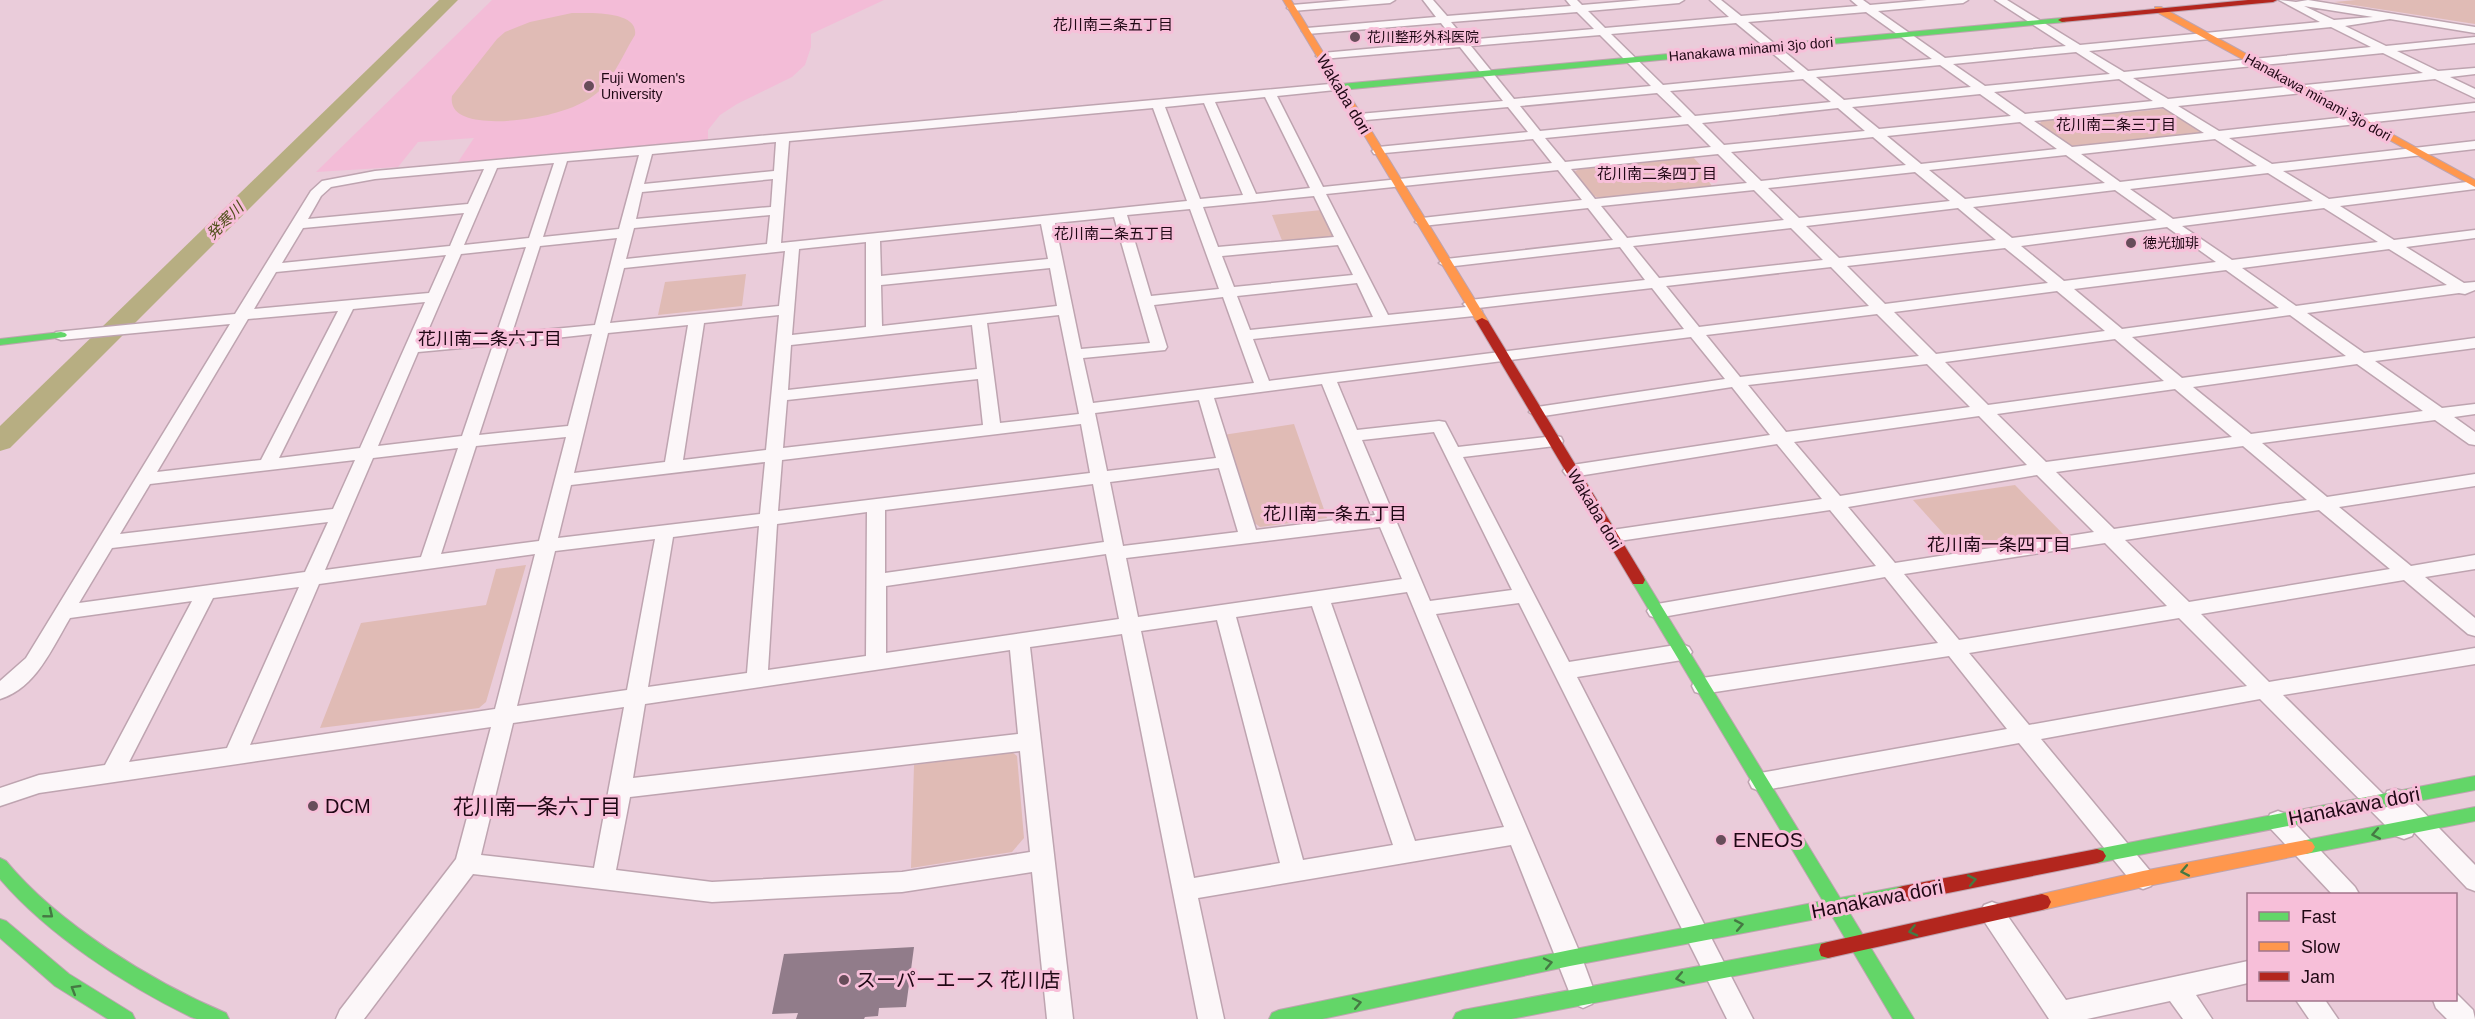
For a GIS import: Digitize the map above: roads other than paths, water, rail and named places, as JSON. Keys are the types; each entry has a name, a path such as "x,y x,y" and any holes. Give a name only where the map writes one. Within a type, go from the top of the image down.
{"street":[{"path":"1290,4 1390,0"},
{"path":"1428,0 1695,332 2118,852 2143,879"},
{"path":"1307,31 1444,20 1575,4 1679,0"},
{"path":"1715,0 2475,629"},
{"path":"1322,56 1738,19 1862,4 1963,0"},
{"path":"2000,0 2391,244 2468,287 2475,296"},
{"name":"Hanakawa minami 3jo dori","path":"2141,0 2475,185"},
{"name":"Hanakawa minami 3jo dori","path":"1341,87 2273,0"},
{"path":"2285,0 2475,30"},
{"path":"2285,0 2475,94"},
{"name":"Wakaba dori","path":"1290,4 1501,357 1537,412 1904,1019"},
{"path":"1575,4 2266,690 2387,800 2412,827 2475,881"},
{"path":"1862,4 2475,440"},
{"path":"1359,118 2383,19 2388,16"},
{"path":"1378,151 1535,133 1691,120 1839,103 2475,40"},
{"path":"618,264 1251,197 1399,184 2306,91 2475,71"},
{"path":"0,691 14,682 33,663 297,224 316,194 327,184 354,177 1341,87"},
{"path":"1269,93 1383,321"},
{"path":"1208,99 1251,197"},
{"path":"1158,104 1197,203 1263,386"},
{"path":"1422,222 2475,107"},
{"path":"774,248 783,138"},
{"path":"1446,263 2475,145"},
{"path":"349,1019 466,863 646,150"},
{"path":"429,562 562,158"},
{"path":"234,755 314,578 492,165"},
{"path":"637,189 780,174"},
{"path":"1244,335 1383,321 1834,262 2009,243 2475,185"},
{"path":"297,224 474,208"},
{"path":"271,268 535,242 777,210"},
{"path":"1074,354 1159,347 1119,211"},
{"path":"1047,219 1211,1019"},
{"path":"564,480 992,429 1263,386 2475,234"},
{"path":"873,237 874,331"},
{"path":"1215,252 1342,240"},
{"path":"757,679 767,518 775,455 792,246"},
{"path":"874,281 1056,263"},
{"path":"1145,301 1361,278"},
{"path":"1537,412 1736,382 1932,359 2468,287"},
{"path":"0,342 435,297"},
{"path":"267,465 348,305"},
{"path":"413,348 786,310"},
{"path":"784,340 1065,310"},
{"path":"673,467 697,318"},
{"path":"979,319 992,429"},
{"path":"1572,471 1782,438 2475,343"},
{"path":"779,396 985,373"},
{"path":"1327,378 1583,996"},
{"path":"1205,394 1248,536"},
{"path":"1612,536 1835,503 2042,468 2249,442 2475,409"},
{"path":"1351,436 1439,426 1740,1019"},
{"path":"143,480 469,441 575,431"},
{"path":"1453,453 1554,441"},
{"path":"64,612 547,546 1226,462"},
{"path":"1657,611 1889,570 2475,480"},
{"path":"876,504 876,661"},
{"path":"106,542 341,514"},
{"path":"876,581 1114,550 1386,520"},
{"path":"602,880 665,532"},
{"path":"1702,686 1953,648 2475,562"},
{"path":"0,797 39,784 1413,584"},
{"path":"112,773 207,592"},
{"path":"1424,609 1524,595"},
{"path":"1319,597 1407,852"},
{"path":"1225,611 1294,871"},
{"path":"1019,641 1060,1019"},
{"path":"1563,671 1682,652"},
{"path":"1760,782 2266,690 2475,656"},
{"path":"620,789 1030,741"},
{"name":"Hanakawa dori","path":"1279,1019 1569,958 2475,783"},
{"name":"Hanakawa dori","path":"1463,1019 1858,944 2143,879 2475,814"},
{"path":"2278,821 2346,893"},
{"path":"1183,890 1517,834"},
{"path":"466,863 712,892 902,882 1044,860"},
{"path":"2,873 99,954 197,1012 219,1019"},
{"path":"1992,914 2062,1016 2247,972"},
{"path":"0,927 62,980 125,1019"},
{"path":"2175,988 2199,1019"},
{"path":"2311,1001 2325,1019"},
{"path":"2447,1001 2464,1019"}],"waterway":[{"name":"発寒川","path":"0,442 449,0"}],"place":[{"name":"花川整形外科医院","path":"1355,37"},
{"name":"Fuji Women's University","path":"589,86"},
{"name":"徳光珈琲","path":"2131,243"},
{"name":"DCM","path":"313,806"},
{"name":"ENEOS","path":"1721,840"},
{"name":"スーパーエース 花川店","path":"844,980"}],"district":[{"name":"花川南三条五丁目","path":"1113,25"},
{"name":"花川南二条三丁目","path":"2116,125"},
{"name":"花川南二条四丁目","path":"1657,174"},
{"name":"花川南二条五丁目","path":"1114,234"},
{"name":"花川南二条六丁目","path":"490,339"},
{"name":"花川南一条五丁目","path":"1335,514"},
{"name":"花川南一条四丁目","path":"1999,545"},
{"name":"花川南一条六丁目","path":"537,807"}]}
